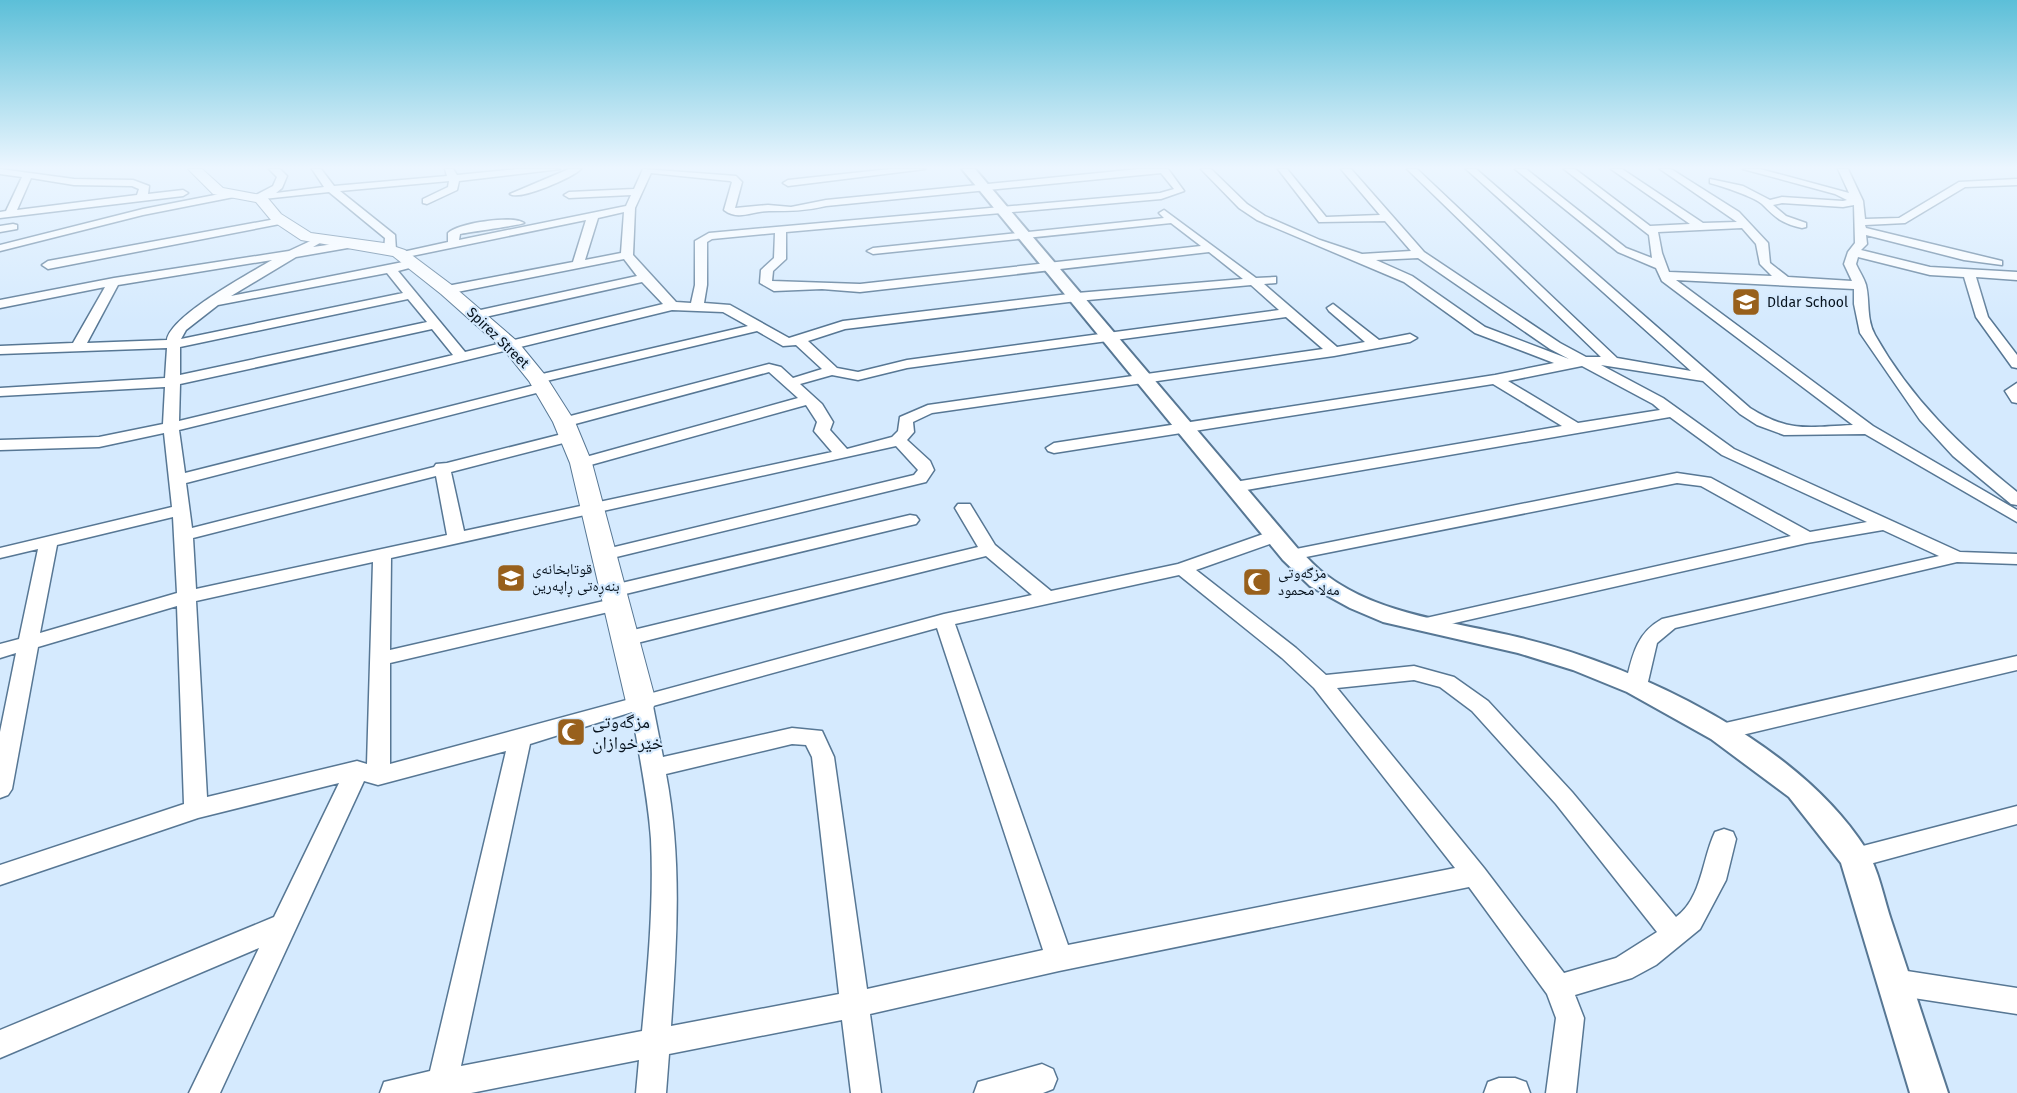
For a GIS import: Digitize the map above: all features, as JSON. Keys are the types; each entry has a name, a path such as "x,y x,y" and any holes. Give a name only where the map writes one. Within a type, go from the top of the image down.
{"main road":[{"name":"Spirez Street","path":"281,221 296,232 310,247 356,244 399,260 447,291 476,315 511,346 541,383 567,429 581,463 641,702"}],"street":[{"path":"41,253 123,220"},
{"path":"370,220 391,237 411,295 463,358"},
{"path":"210,304 399,260 454,244 573,220"},
{"path":"578,264 592,220"},
{"path":"629,220 627,255 672,306"},
{"path":"697,306 701,285 700,250 703,238 898,220"},
{"path":"1012,220 1291,555 1318,581 1359,603 1424,624 1522,646 1582,664 1636,686 1721,732 1799,789 1855,858 1929,1093"},
{"path":"873,251 1174,220"},
{"path":"1174,220 1252,281 1334,352"},
{"path":"1266,220 1408,279 1480,330 1580,364 1650,396 1728,452 1957,557"},
{"path":"1387,220 1420,254 1580,364"},
{"path":"1464,220 1612,361"},
{"path":"1528,220 1745,411 1777,429 1789,432 1868,429"},
{"path":"1584,220 1622,250 1663,270 1868,429 2017,517"},
{"path":"1636,220 1654,234 1656,253 1663,270"},
{"path":"1692,220 1699,225"},
{"path":"1740,220 1762,243 1761,259 1765,266 1783,279"},
{"path":"1789,220 1802,225"},
{"path":"1859,220 1861,244 1854,252 1850,264 1860,286 1860,304 1867,333 1925,417 1972,464 2017,500"},
{"path":"1859,226 1903,220"},
{"path":"0,248 41,253 281,221"},
{"path":"1648,229 1699,225 1744,225"},
{"path":"1859,226 1949,255 1998,263"},
{"path":"0,229 13,227"},
{"path":"781,230 780,259 767,270 766,283 774,287 822,285 860,288 1212,248"},
{"path":"3,301 45,289 310,247 356,244"},
{"path":"3,301 310,247"},
{"path":"196,809 184,535 171,428 174,336 178,328 210,304 310,247"},
{"path":"1854,252 1916,267 2017,276"},
{"path":"41,253 45,289"},
{"path":"1362,258 1420,254"},
{"path":"447,291 627,255"},
{"path":"1916,267 1925,281"},
{"path":"1663,270 1723,280 1783,279 1860,286"},
{"path":"1969,273 1982,316 2017,364"},
{"path":"476,315 645,278"},
{"path":"0,445 99,442 171,428 672,306 726,308 782,341 800,341 823,330 843,325 1077,297 1272,280"},
{"path":"78,346 114,282"},
{"path":"0,350 174,344 411,295"},
{"path":"0,313 3,301"},
{"path":"1333,308 1377,345"},
{"path":"789,383 832,372 858,376 907,364 1287,313"},
{"path":"0,392 124,388 172,382 436,324"},
{"path":"178,480 758,327"},
{"path":"0,651 186,597 843,454 898,440 906,432 905,420 928,409 1146,380 1334,352 1410,338"},
{"path":"800,341 832,372"},
{"path":"1054,448 1186,429 1580,364 1612,361 1708,378"},
{"path":"184,535 442,467 760,369 776,370 817,407 825,422 822,430 843,454"},
{"path":"1495,379 1575,428"},
{"path":"2017,387 2012,391 2017,399"},
{"path":"581,463 809,399"},
{"path":"1235,487 1672,412"},
{"path":"604,555 920,479 926,470 924,464 898,440"},
{"path":"1920,460 1972,464"},
{"path":"442,467 457,538"},
{"path":"1291,555 1686,478 1705,482 1807,538"},
{"path":"964,508 974,532 988,550 1048,598"},
{"path":"0,554 182,510"},
{"path":"380,659 910,520"},
{"path":"1424,624 1807,538 1885,524"},
{"path":"0,875 196,809 520,739 641,702 944,620 1183,569 1275,536"},
{"path":"1,786 26,644 48,543"},
{"path":"625,639 988,550"},
{"path":"204,1093 284,926 368,773 380,659 382,554"},
{"path":"1636,686 1648,637 1669,623 1957,557 2017,559"},
{"path":"1183,569 1289,653 1322,683 1475,875 1558,987 1570,1018 1561,1093"},
{"path":"944,620 1059,959"},
{"path":"1721,732 2017,663"},
{"path":"1322,683 1414,673 1447,682 1480,706 1564,798 1674,934"},
{"path":"641,702 653,768 664,854 664,947 651,1093"},
{"path":"653,768 792,736 814,737 823,757 866,1093"},
{"path":"441,1089 520,739"},
{"path":"1855,858 2017,815"},
{"path":"1558,987 1622,969 1646,956 1691,921 1713,880 1724,838"},
{"path":"395,1093 441,1089 655,1041 856,1004 1059,959 1475,875"},
{"path":"0,1044 284,926"},
{"path":"1894,982 2017,1001"},
{"path":"989,1093 1042,1079"},
{"path":"1499,1093 1515,1093"}],"place":[{"name":"Dldar School","path":"1746,302"},
{"name":"قوتابخانەی بنەڕەتی ڕاپەرین","path":"511,578"},
{"name":"مزگه‌وتی مه‌لا محمود","path":"1257,582"},
{"name":"مزگەوتی خێرخوازان","path":"571,732"}]}
